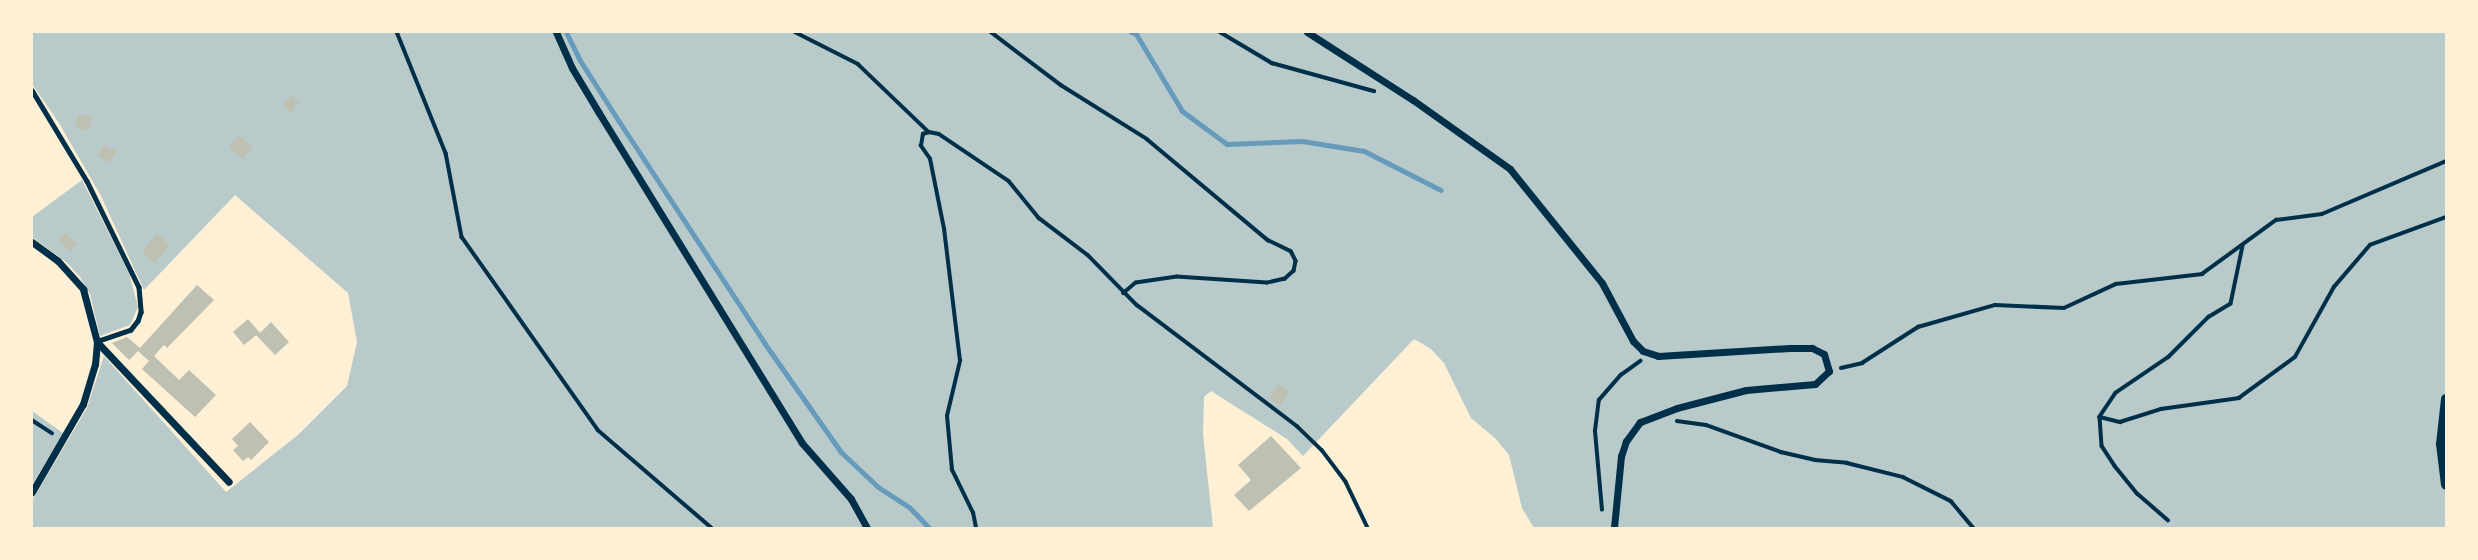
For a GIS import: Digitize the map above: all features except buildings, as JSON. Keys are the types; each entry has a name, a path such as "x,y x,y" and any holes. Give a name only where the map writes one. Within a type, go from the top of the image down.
{"street":[{"path":"556,32 572,68 802,443 851,499 867,528"},
{"path":"1307,32 1397,90 1510,169 1602,283 1637,346 1650,354 1812,348 1824,354 1829,371 1815,384 1746,390 1677,408 1640,422 1626,441 1621,456 1614,528"},
{"path":"32,242 58,261 83,289 97,342 88,392 32,492"},
{"path":"97,342 229,482"},
{"path":"2446,399 2441,444 2446,485"}],"lane":[{"path":"32,90 87,181 139,287 141,312 138,321 131,330 97,342"}],"path":[{"path":"397,32 446,153 462,237 598,430 712,528"},
{"path":"795,32 858,64 929,132"},
{"path":"991,32 1061,85 1147,139 1268,240 1291,251 1296,261 1294,271 1285,279 1267,283 1177,277 1136,284 1124,293"},
{"path":"1220,32 1272,63 1363,89 1397,90"},
{"path":"976,528 973,513 952,470 947,416 960,361 944,229 930,159 921,146 923,134 929,132 939,134 1009,181 1038,218 1088,255 1124,293 1167,330 1310,438 1346,482 1368,528"},
{"path":"1829,371 1862,363 1919,327 1995,305 2064,307 2116,284 2202,274 2276,220 2322,214 2446,161"},
{"path":"2100,417 2120,422 2161,409 2239,398 2295,357 2334,287 2370,245 2446,217"},
{"path":"2168,520 2138,494 2115,466 2102,446 2100,417 2116,393 2169,357 2209,317 2231,304 2244,244"},
{"path":"1603,518 1595,431 1599,400 1621,375 1650,354"},
{"path":"32,420 63,440"},
{"path":"1676,421 1706,425 1781,452 1815,460 1847,463 1903,477 1951,501 1974,528"}],"shaded area":[{"path":"32,32 2446,32 2446,528 1534,528 1522,508 1509,455 1495,438 1471,418 1444,363 1431,349 1414,339 1303,456 1287,439 1211,391 1204,397 1203,434 1213,528 32,528 32,501 87,408 104,356 226,492 298,435 347,386 357,342 348,293 235,195 144,290 101,196 59,123 32,84"},
{"path":"82,180 129,273 138,307 130,325 100,336 90,294 80,277 66,262 32,237 32,217"},
{"path":"32,411 63,433 32,485"}],"waterway":[{"path":"566,32 579,59 620,123 765,344 841,452 878,487 910,508 929,528"},
{"path":"1131,32 1136,34 1182,111 1227,144 1302,141 1364,151 1441,190"}]}
